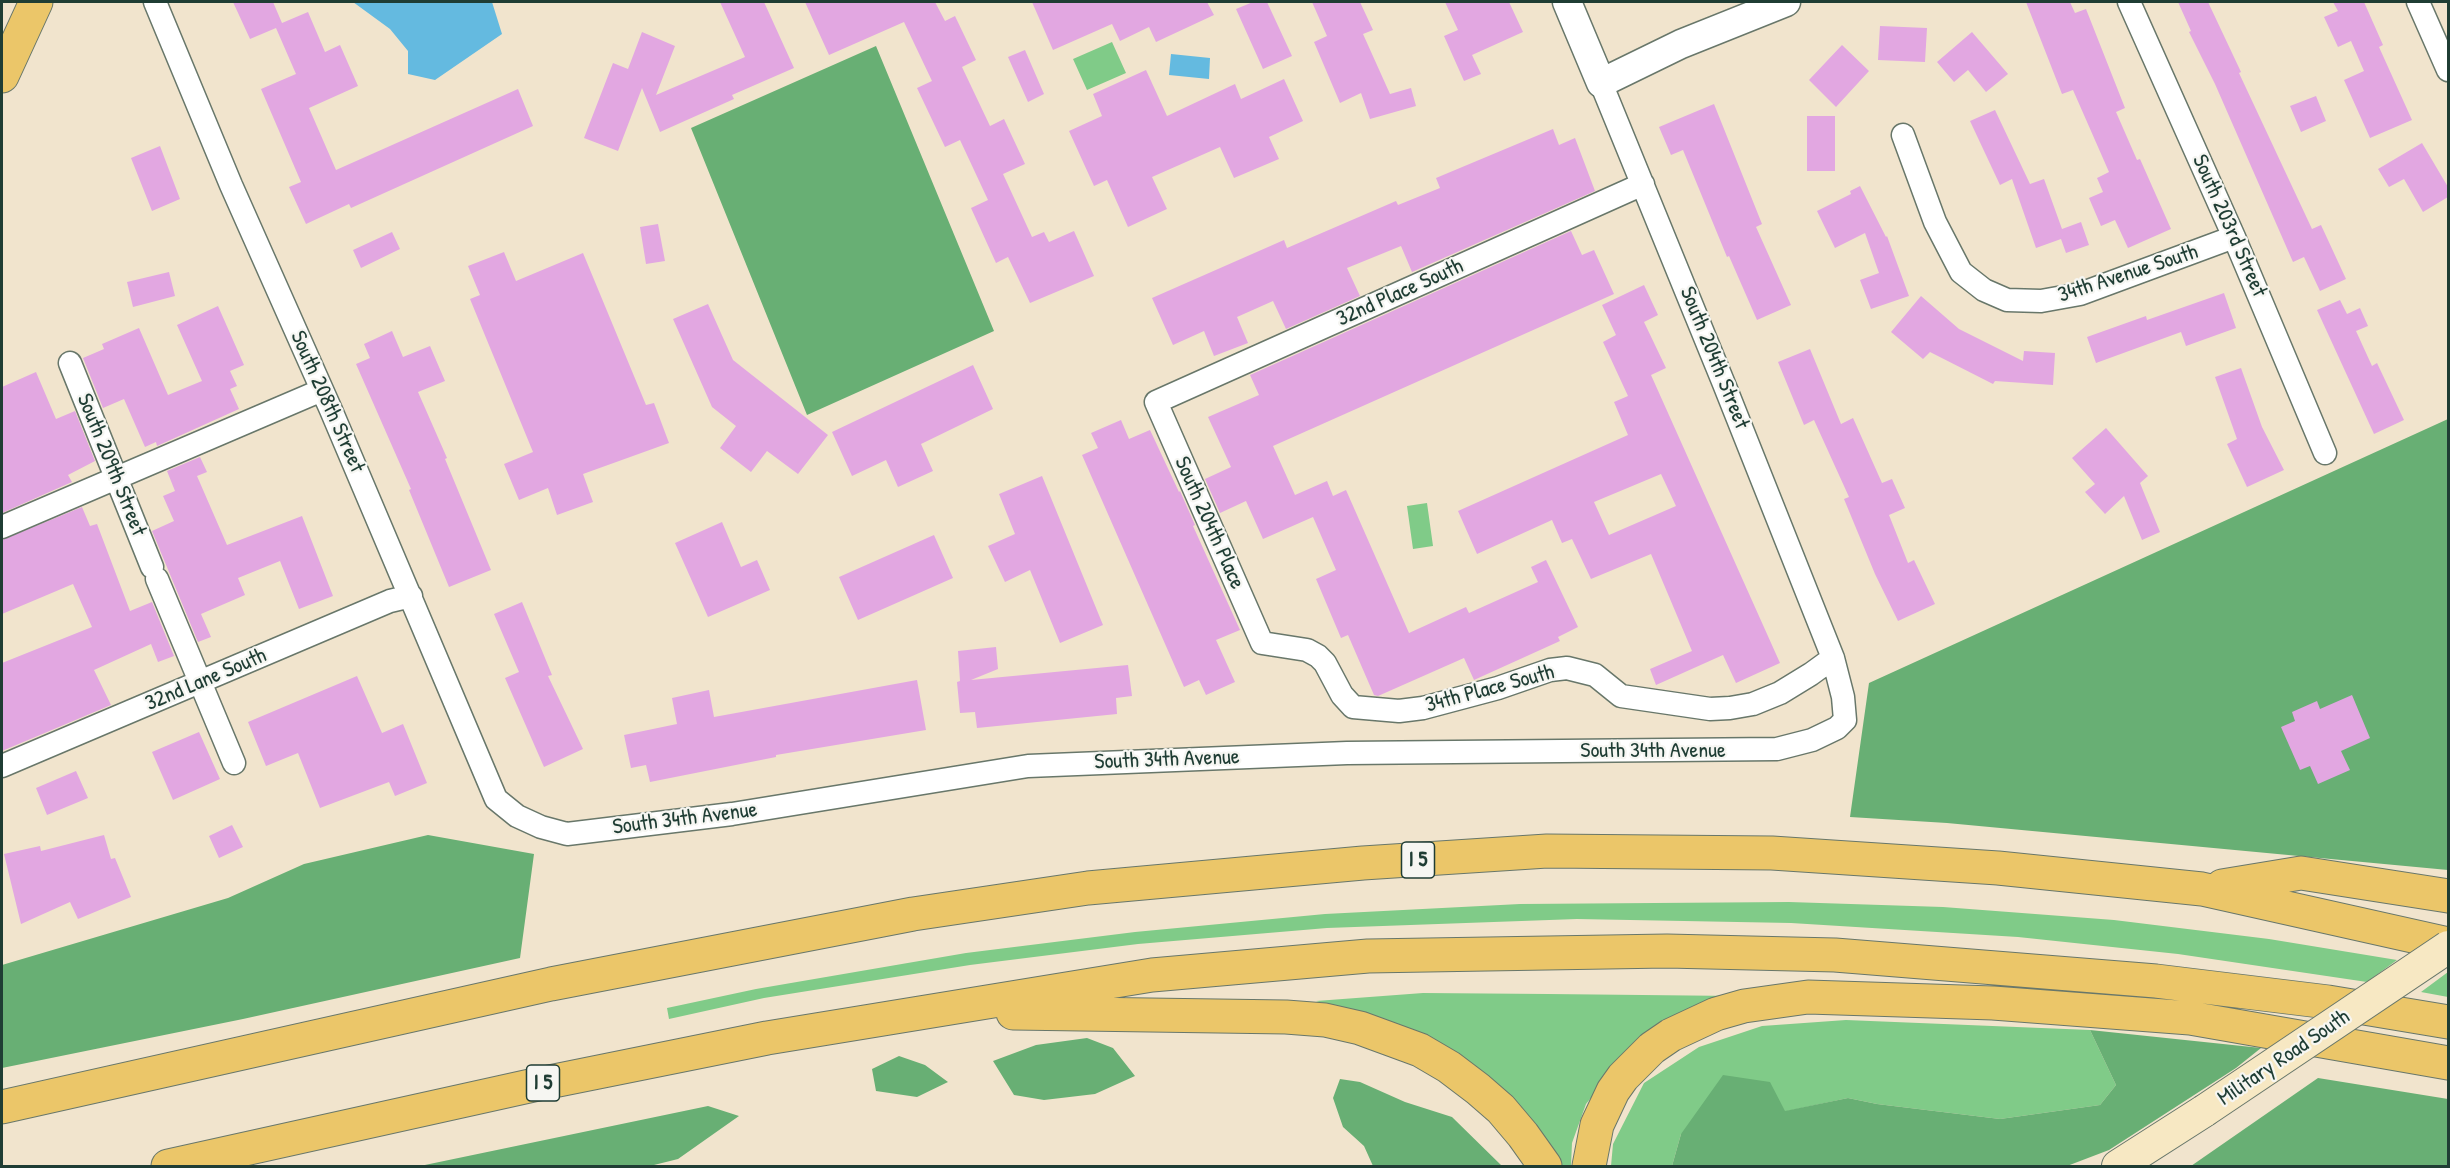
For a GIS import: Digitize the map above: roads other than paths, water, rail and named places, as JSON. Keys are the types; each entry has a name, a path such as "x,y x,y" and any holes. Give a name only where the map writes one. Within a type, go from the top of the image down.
{"highway":[{"path":"2,76 36,2"},
{"name":"I 5","path":"2,1107 562,982 913,914 1088,888 1363,863 1548,851 1772,852 1998,868 2202,889 2448,945"},
{"path":"2202,889 2301,873 2448,896"},
{"name":"I 5","path":"168,1167 534,1085 767,1038 1152,975 1357,957 1667,951 1835,955 2156,981 2328,1002 2448,1022"},
{"path":"1589,1167 1595,1132 1609,1100 1623,1077 1652,1048 1671,1035 1716,1014 1744,1006 1808,998 1993,1003 2190,1018 2448,1063"},
{"path":"921,1012 1286,1017 1325,1020 1360,1028 1420,1050 1449,1067 1501,1109 1523,1135 1545,1167"}],"main road":[{"name":"Military Road South","path":"2118,1167 2448,945"}],"street":[{"name":"South 204th Street","path":"1567,2 1643,183 1833,658 1843,697 1845,720"},
{"path":"1601,83 1681,44 1786,2"},
{"name":"South 203rd Street","path":"2129,2 2234,237 2325,453"},
{"path":"2418,2 2448,70"},
{"name":"South 208th Street","path":"155,4 231,185 411,596 496,799"},
{"name":"34th Avenue South","path":"1903,135 1935,222 1961,272 1984,290 2007,300 2041,301 2080,294 2234,237"},
{"name":"32nd Place South","path":"1156,402 1643,183"},
{"name":"South 209th Street","path":"70,363 234,763"},
{"path":"2,527 322,390"},
{"name":"South 204th Place","path":"1156,402 1262,643"},
{"name":"32nd Lane South","path":"2,766 390,602 411,596"},
{"name":"34th Place South","path":"1262,643 1307,650 1325,663 1342,695 1353,707 1391,711 1424,708 1498,688 1550,670 1567,668 1595,675 1621,696 1710,709 1730,708 1753,704 1780,693 1833,658"},
{"name":"South 34th Avenue","path":"496,799 517,816 541,827 567,834 732,814 1028,766 1347,753 1778,749 1812,740 1837,728 1845,720"}],"water":[{"path":"353,2 492,2 502,34 435,80 408,74 408,51 390,29"},
{"path":"1171,54 1210,58 1209,79 1169,75"}]}
